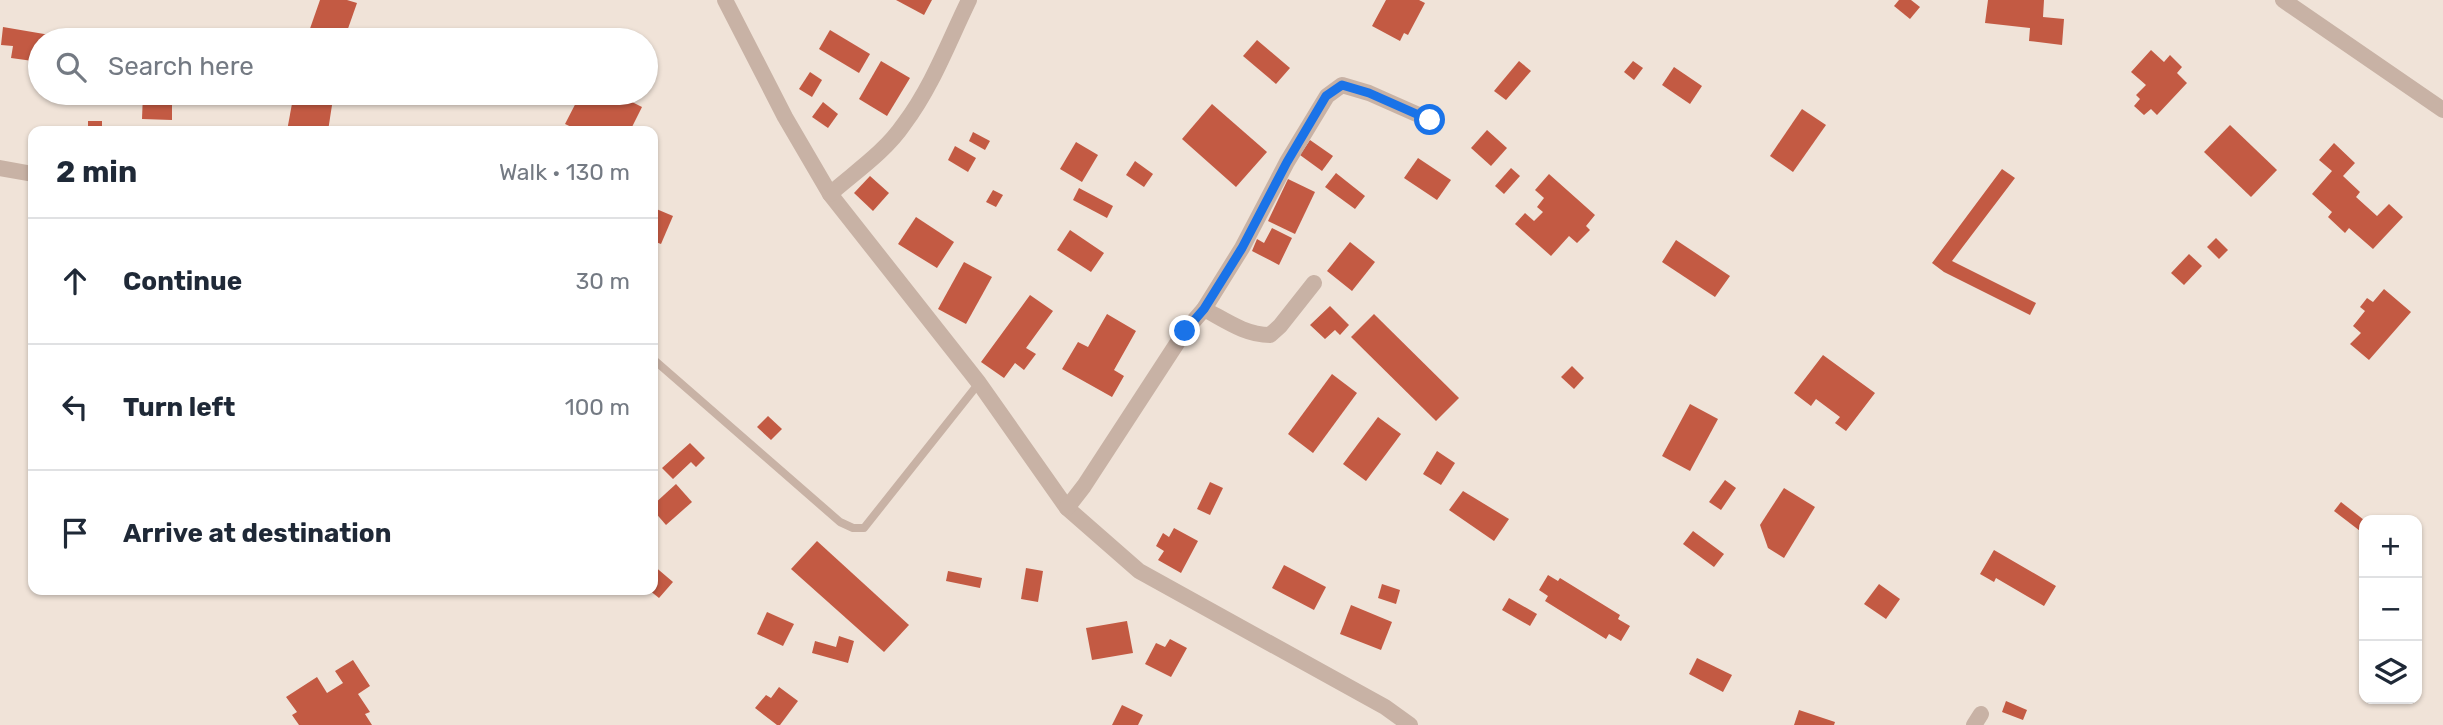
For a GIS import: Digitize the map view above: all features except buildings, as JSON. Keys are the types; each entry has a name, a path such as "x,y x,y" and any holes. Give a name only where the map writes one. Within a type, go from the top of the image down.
{"street":[{"path":"725,0 785,117 830,194 979,383 1067,508 1139,571 1385,706 1410,725"},
{"path":"830,194 885,146 904,125 932,77 969,0"},
{"path":"2284,0 2443,110"},
{"path":"1067,508 1185,331 1204,309 1242,248 1287,162 1326,96 1342,85 1369,93 1430,120"},
{"path":"0,168 28,173"},
{"path":"1204,309 1245,331 1270,335 1314,283"}],"lane":[{"path":"658,363 840,522 853,528 864,528 979,383"}],"route":[{"path":"1185,331 1204,309 1242,248 1287,162 1326,96 1342,85 1369,93 1430,120"}]}
